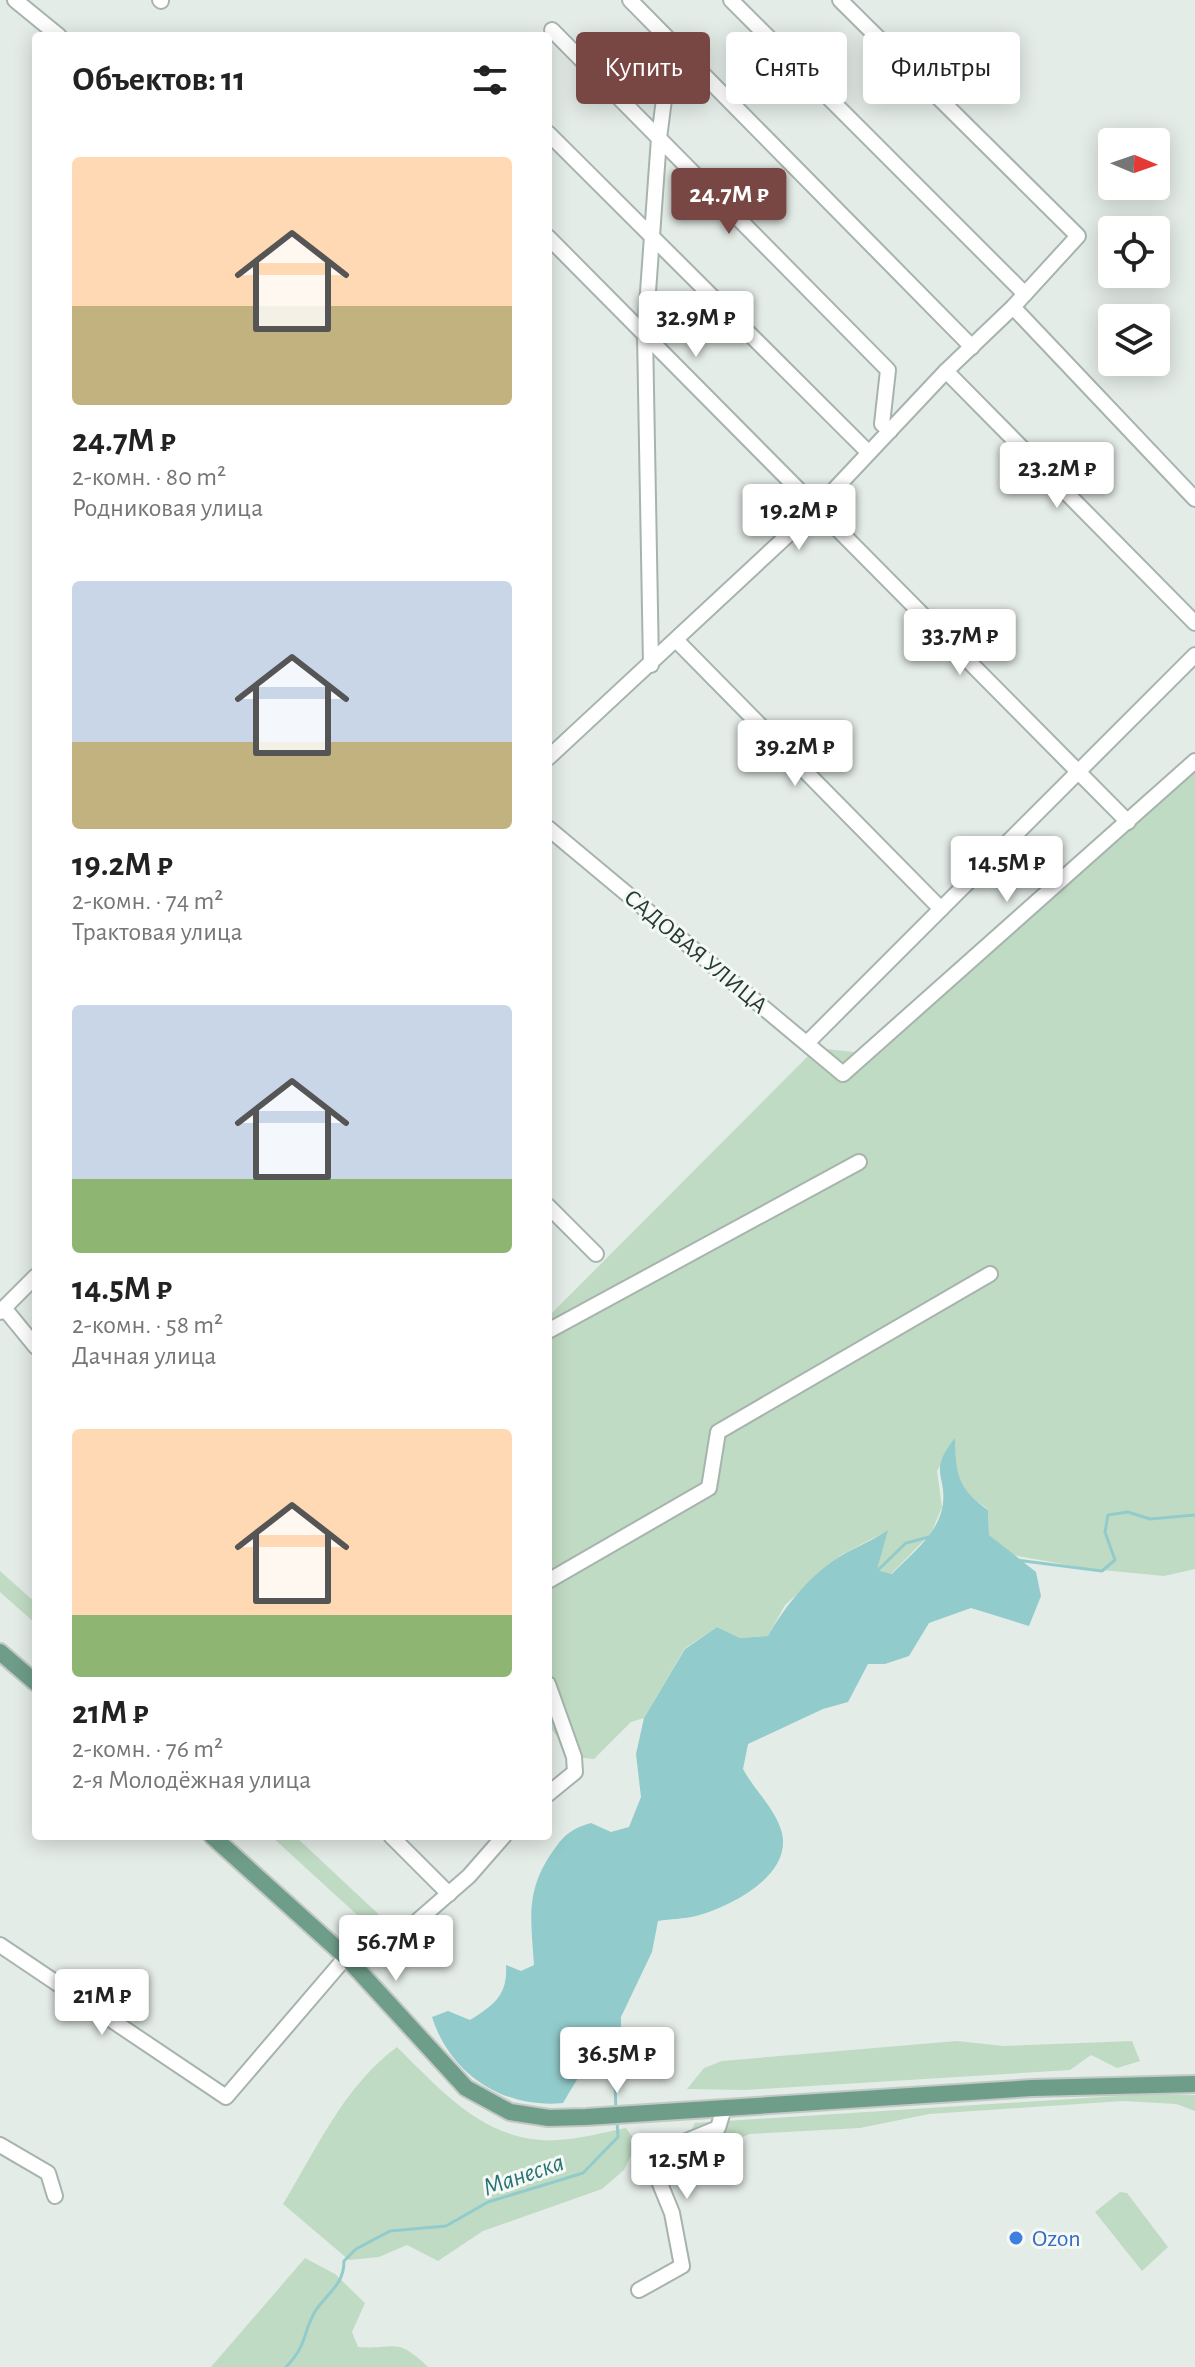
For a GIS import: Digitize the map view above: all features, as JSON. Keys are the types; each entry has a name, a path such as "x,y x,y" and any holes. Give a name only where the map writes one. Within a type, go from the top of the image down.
{"main road":[{"path":"0,1652 32,1680"},
{"path":"216,1840 346,1957 466,2088 510,2112 549,2118 586,2117 1032,2088 1195,2084"}],"street":[{"path":"15,0 54,32"},
{"path":"630,0 659,32"},
{"path":"731,0 1025,294"},
{"path":"552,754 818,507 1078,236 840,0"},
{"path":"552,30 888,370 882,424 890,431"},
{"path":"710,84 972,347"},
{"path":"651,665 645,334 663,104"},
{"path":"552,137 868,452"},
{"path":"552,241 1081,771 1128,822 1195,761"},
{"path":"1013,307 1195,499"},
{"path":"946,371 1195,623"},
{"path":"676,640 941,909"},
{"path":"807,1043 1195,655"},
{"name":"САДОВАЯ УЛИЦА","path":"552,831 843,1074 1128,822"},
{"path":"552,1329 859,1162"},
{"path":"552,1210 596,1254"},
{"path":"552,1579 709,1488 718,1432 990,1274"},
{"path":"32,1280 2,1310 32,1343"},
{"path":"552,1695 574,1757 575,1772 552,1791"},
{"path":"395,1840 449,1894"},
{"path":"0,1945 226,2097 346,1957 399,1937 449,1894 500,1840"},
{"path":"639,2290 682,2266 672,2213 654,2169 655,2154 718,2128 724,2108"},
{"path":"0,2145 48,2173 55,2196"}],"green space":[{"path":"1195,751 1195,1569 1164,1576 1091,1569 1012,1555 989,1535 988,1509 970,1495 960,1480 955,1439 937,1471 942,1507 931,1533 891,1574 877,1570 887,1531 841,1555 785,1605 768,1636 740,1638 717,1627 685,1648 644,1718 631,1722 594,1759 574,1757 552,1730 552,1313 816,1048 864,1053"},
{"path":"0,1571 32,1599 32,1620 0,1592"},
{"path":"275,1840 299,1840 390,1925 383,1927 366,1923"},
{"path":"957,2041 1004,2046 1132,2041 1140,2061 1117,2068 1091,2055 1070,2070 745,2090 687,2089 704,2068 722,2061"},
{"path":"397,2047 468,2112 509,2133 532,2139 558,2140 626,2128 637,2143 624,2170 602,2189 483,2231 438,2261 407,2245 379,2257 349,2260 283,2204 346,2100 361,2080"},
{"path":"1148,2094 1195,2095 1195,2111 1176,2104 1123,2101 929,2114 860,2128 750,2134 701,2152 690,2132 695,2123"},
{"path":"1120,2192 1127,2193 1168,2247 1142,2271 1095,2212"},
{"path":"305,2258 335,2274 365,2303 352,2332 358,2347 396,2346 409,2351 428,2367 211,2367"}],"water":[{"path":"955,1438 960,1479 970,1495 988,1510 989,1535 1036,1572 1041,1596 1029,1626 971,1608 929,1623 909,1656 885,1664 868,1664 848,1702 823,1709 748,1744 743,1769 775,1816 782,1833 783,1849 778,1863 768,1876 741,1897 710,1912 658,1921 652,1952 621,2017 621,2038 605,2064 588,2061 563,2103 520,2100 482,2084 452,2055 432,2017 448,2011 470,2020 502,1992 506,1965 521,1971 534,1965 531,1919 534,1892 544,1865 565,1836 591,1823 611,1832 629,1827 641,1797 636,1754 644,1718 685,1649 717,1627 740,1638 768,1636 791,1601 821,1570 888,1530 877,1570 892,1574 922,1544 939,1519 943,1498 940,1467 946,1450"}],"waterway":[{"name":"Манеска","path":"1016,1560 1102,1571 1115,1560 1105,1532 1108,1515 1128,1512 1150,1519 1195,1515"},
{"name":"Манеска","path":"877,1571 906,1543 929,1537"},
{"name":"Манеска","path":"610,2055 614,2062 616,2110"},
{"name":"Манеска","path":"286,2367 302,2344 316,2310 338,2282 344,2261 356,2249 390,2231 446,2226 488,2202 583,2173 618,2137 617,2121"}],"place":[{"name":"Ozon","path":"1016,2238"}]}
